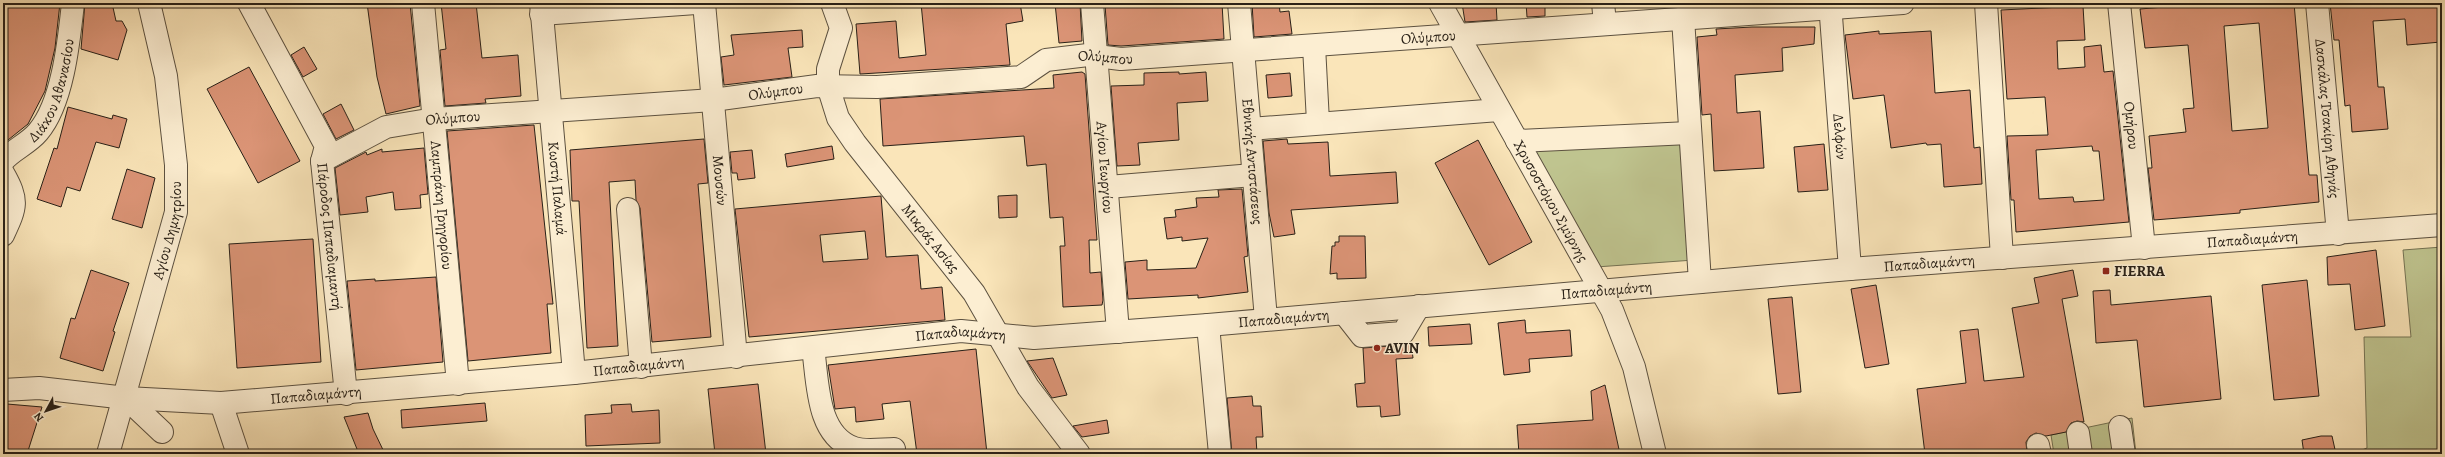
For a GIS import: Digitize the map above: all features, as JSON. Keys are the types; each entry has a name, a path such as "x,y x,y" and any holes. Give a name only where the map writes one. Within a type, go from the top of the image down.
{"street":[{"name":"Διάκου Αθανασίου","path":"3,161 38,132 52,110 60,81 73,3"},
{"name":"Αγίου Δημητρίου","path":"108,454 126,398 176,212 176,165 166,76 149,3"},
{"name":"Πάροδος Παπαδιαμαντή","path":"249,3 326,146 322,161 346,394"},
{"name":"Λαμπράκη Γρηγορίου","path":"424,3 458,384"},
{"path":"541,8 696,3"},
{"name":"Μουσών","path":"704,3 736,357"},
{"name":"Αγίου Γεωργίου","path":"1092,3 1098,56 1118,332"},
{"name":"Εθνικής Αντιστάσεως","path":"1239,3 1266,319"},
{"name":"Χρυσοστόμου Σμύρνης","path":"1440,3 1601,290 1619,326 1634,367 1655,454"},
{"name":"Ολύμπου","path":"322,161 386,128 434,119 713,100 828,86 877,87 1021,77 1046,60 1082,55 1122,59 1314,46 1457,34 1604,13 1683,18 1831,6 1904,3"},
{"path":"1986,3 2002,258"},
{"name":"Ομήρου","path":"2119,3 2144,248"},
{"name":"Δασκάλας Τσακίρη Αθηνάς","path":"2317,3 2338,234"},
{"name":"Μικράς Ασίας","path":"839,6 840,32 828,68 828,86 836,111 844,127 974,293 1028,387 1079,454"},
{"name":"Δελφών","path":"1831,6 1850,269"},
{"name":"Κωστή Παλαμά","path":"541,8 574,374"},
{"path":"1683,18 1689,133 1700,282"},
{"path":"1314,46 1318,122"},
{"path":"1250,129 1318,122 1499,110"},
{"path":"1517,141 1689,133"},
{"path":"3,173 14,192 15,201 13,213 3,235"},
{"path":"1108,187 1253,175"},
{"path":"628,209 642,367"},
{"name":"Παπαδιαμάντη","path":"3,390 39,388 126,398 222,403 346,394 574,374 961,331 1030,338 1118,332 1850,269 2338,234 2442,225"},
{"path":"3,226 3,235"},
{"path":"1208,325 1220,454"},
{"path":"814,348 821,407 839,441 855,449 894,449"},
{"path":"126,398 162,432"},
{"path":"222,403 238,454"},
{"path":"2120,427 2124,454"}],"green space":[{"path":"1685,139 1694,260 1596,267 1533,146"},
{"path":"2442,247 2442,454 2352,454 2367,448 2364,337 2411,337 2403,250"},
{"path":"3,404 7,404 7,454 3,454"},
{"path":"2132,418 2136,454 2054,454 2051,435"}],"building":[{"path":"3,3 60,3 55,48 45,91 28,124 3,144"},
{"path":"85,3 112,3 116,21 122,21 127,30 118,60 81,49"},
{"path":"367,3 410,3 420,106 386,114 377,77"},
{"path":"441,3 476,3 482,58 518,55 521,96 485,99 486,103 445,106 440,50 446,49"},
{"path":"921,3 1020,3 1023,21 1006,24 1010,65 860,74 856,24 896,21 899,58 926,55"},
{"path":"1055,3 1080,3 1082,41 1059,43"},
{"path":"1133,3 1222,3 1224,39 1121,46 1108,45 1105,5"},
{"path":"1252,3 1279,3 1280,12 1289,11 1292,34 1254,37"},
{"path":"1462,3 1496,3 1497,20 1465,22"},
{"path":"1526,3 1545,3 1545,16 1527,17"},
{"path":"2176,3 2294,3 2309,175 2317,175 2319,202 2240,210 2240,213 2154,220 2148,168 2152,168 2149,136 2186,132 2183,109 2194,108 2188,45 2145,48 2140,9 2176,6","holes":["2259,23 2268,128 2232,131 2224,26"]},
{"path":"2330,3 2438,3 2441,42 2407,45 2405,19 2373,21 2378,87 2384,87 2388,129 2352,132 2350,105 2345,106 2339,40 2334,40"},
{"path":"2083,6 2085,40 2057,41 2058,69 2085,67 2084,47 2101,45 2104,72 2113,71 2129,222 2016,232 2014,200 2011,200 2007,136 2048,135 2045,97 2007,99 2001,10","holes":["2092,146 2093,151 2099,151 2104,200 2074,202 2073,197 2039,199 2036,150"]},
{"path":"1752,27 1815,27 1814,44 1782,48 1783,71 1735,75 1737,113 1760,111 1764,168 1714,171 1711,114 1702,115 1697,37 1717,35 1716,29"},
{"path":"802,30 803,47 788,48 792,77 724,85 721,57 734,55 731,35"},
{"path":"1879,31 1879,34 1931,31 1935,93 1970,90 1974,148 1980,147 1982,184 1944,187 1941,144 1927,145 1926,143 1891,148 1884,95 1853,99 1845,35"},
{"path":"304,47 317,69 303,77 291,55"},
{"path":"249,67 300,161 258,183 207,89"},
{"path":"1082,72 1085,74 1097,240 1089,240 1090,273 1101,272 1103,300 1102,305 1063,307 1060,246 1065,246 1063,217 1050,218 1046,164 1027,166 1024,136 883,146 880,99 1054,88 1053,75"},
{"path":"1179,72 1179,74 1206,72 1208,101 1177,103 1179,140 1138,143 1140,165 1117,166 1111,86 1144,85 1144,73"},
{"path":"1290,73 1292,96 1268,98 1266,75"},
{"path":"341,104 354,130 336,139 323,114"},
{"path":"68,107 112,119 113,115 127,119 119,148 96,142 80,191 67,187 61,207 37,199 54,148 57,149"},
{"path":"534,125 553,304 547,304 551,353 468,361 447,131"},
{"path":"704,139 708,183 698,184 711,337 652,342 640,208 636,200 635,180 609,182 618,346 587,348 579,201 572,201 570,150"},
{"path":"1287,139 1288,144 1328,142 1330,176 1396,172 1398,203 1291,210 1295,234 1274,237 1269,213 1263,141"},
{"path":"1478,140 1532,242 1489,265 1435,163"},
{"path":"1824,144 1828,190 1798,192 1794,147"},
{"path":"832,146 834,159 787,167 785,154"},
{"path":"424,148 428,194 420,195 421,208 395,210 393,192 366,197 368,212 340,215 335,168 366,152 367,155 382,149 382,152"},
{"path":"752,150 755,178 738,180 737,173 732,173 730,152"},
{"path":"127,169 155,178 142,228 112,219"},
{"path":"1242,189 1248,256 1244,257 1248,292 1198,298 1198,295 1128,299 1125,262 1147,260 1147,270 1196,268 1208,238 1182,241 1182,237 1167,239 1164,218 1176,217 1175,210 1197,207 1196,198 1219,197 1218,190"},
{"path":"1017,195 1017,217 999,218 998,196"},
{"path":"881,196 886,257 918,255 921,289 942,287 945,320 749,337 735,209","holes":["865,231 868,259 823,262 820,235"]},
{"path":"1339,236 1365,236 1366,278 1337,279 1337,273 1330,274 1332,246 1335,246 1335,242 1339,242"},
{"path":"313,239 321,362 237,368 229,244"},
{"path":"2376,250 2385,326 2355,330 2350,284 2328,285 2327,257"},
{"path":"91,270 129,283 113,331 115,332 103,371 60,358 71,318 75,319"},
{"path":"2073,270 2078,296 2062,299 2084,422 2077,421 2071,423 2066,432 2046,436 2036,433 2030,436 2026,442 2027,454 1925,454 1917,389 1966,383 1960,331 1978,329 1984,381 2024,377 2012,308 2039,303 2034,278"},
{"path":"436,277 443,362 356,370 347,281 375,279 375,281"},
{"path":"2307,280 2319,396 2274,400 2262,285"},
{"path":"1876,285 1889,364 1865,368 1851,289"},
{"path":"2110,290 2111,305 2211,296 2221,399 2144,407 2137,340 2096,343 2093,291"},
{"path":"1792,297 1801,392 1778,394 1768,299"},
{"path":"1525,320 1526,333 1570,330 1572,356 1529,359 1530,372 1504,375 1498,323"},
{"path":"1470,324 1472,344 1429,346 1428,327"},
{"path":"1411,342 1413,358 1396,359 1400,415 1381,417 1380,406 1357,407 1355,384 1365,383 1363,348 1404,345"},
{"path":"976,349 987,454 917,454 910,401 882,404 884,419 856,422 855,407 835,409 828,365"},
{"path":"1053,358 1067,395 1052,398 1027,361"},
{"path":"758,384 766,454 715,454 708,389"},
{"path":"1605,385 1620,454 1519,454 1517,425 1593,420 1591,391"},
{"path":"1252,396 1253,406 1261,406 1263,437 1256,437 1257,454 1232,454 1227,398"},
{"path":"485,403 487,421 402,428 401,410"},
{"path":"7,404 42,407 27,454 6,454"},
{"path":"631,404 632,412 659,410 660,443 586,446 585,415 612,413 611,405"},
{"path":"368,413 373,429 385,454 359,454 344,417"},
{"path":"1107,420 1109,433 1082,437 1073,426"},
{"path":"2321,436 2332,436 2336,454 2304,454 2302,440"}],"place":[{"name":"FIERRA","path":"2106,271"},
{"name":"AVIN","path":"1377,348"}]}
